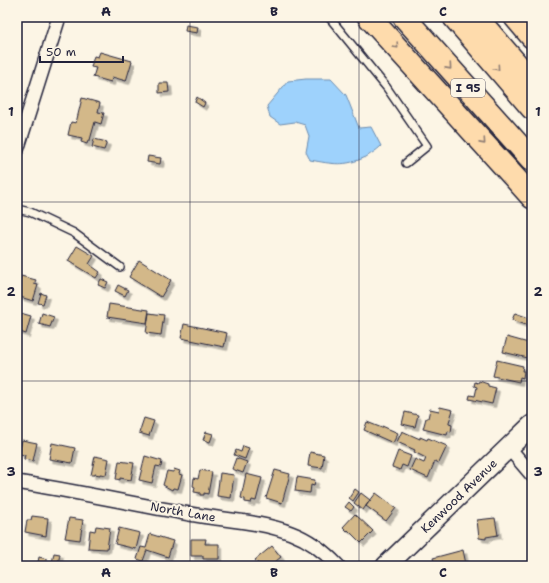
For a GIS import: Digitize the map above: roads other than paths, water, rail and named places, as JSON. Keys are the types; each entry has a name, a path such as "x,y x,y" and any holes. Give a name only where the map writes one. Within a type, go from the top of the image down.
{"highway":[{"path":"369,17 532,197"},
{"name":"I 95","path":"404,17 532,160"},
{"path":"454,17 532,108"},
{"path":"476,17 532,82"},
{"path":"515,17 532,37"}],"main road":[{"name":"Kenwood Avenue","path":"386,566 532,425"}],"street":[{"path":"17,150 59,17"},
{"path":"509,448 532,475"},
{"name":"North Lane","path":"17,482 281,530 293,534 318,548 327,554 338,566"}],"lane":[{"path":"329,17 387,88 427,146 406,163"},
{"path":"17,209 30,212 74,233 120,267"}],"water":[{"path":"331,79 346,95 359,128 371,127 381,146 366,157 351,162 338,164 310,160 306,152 309,136 305,125 295,122 280,124 270,117 267,106 288,81"}]}
